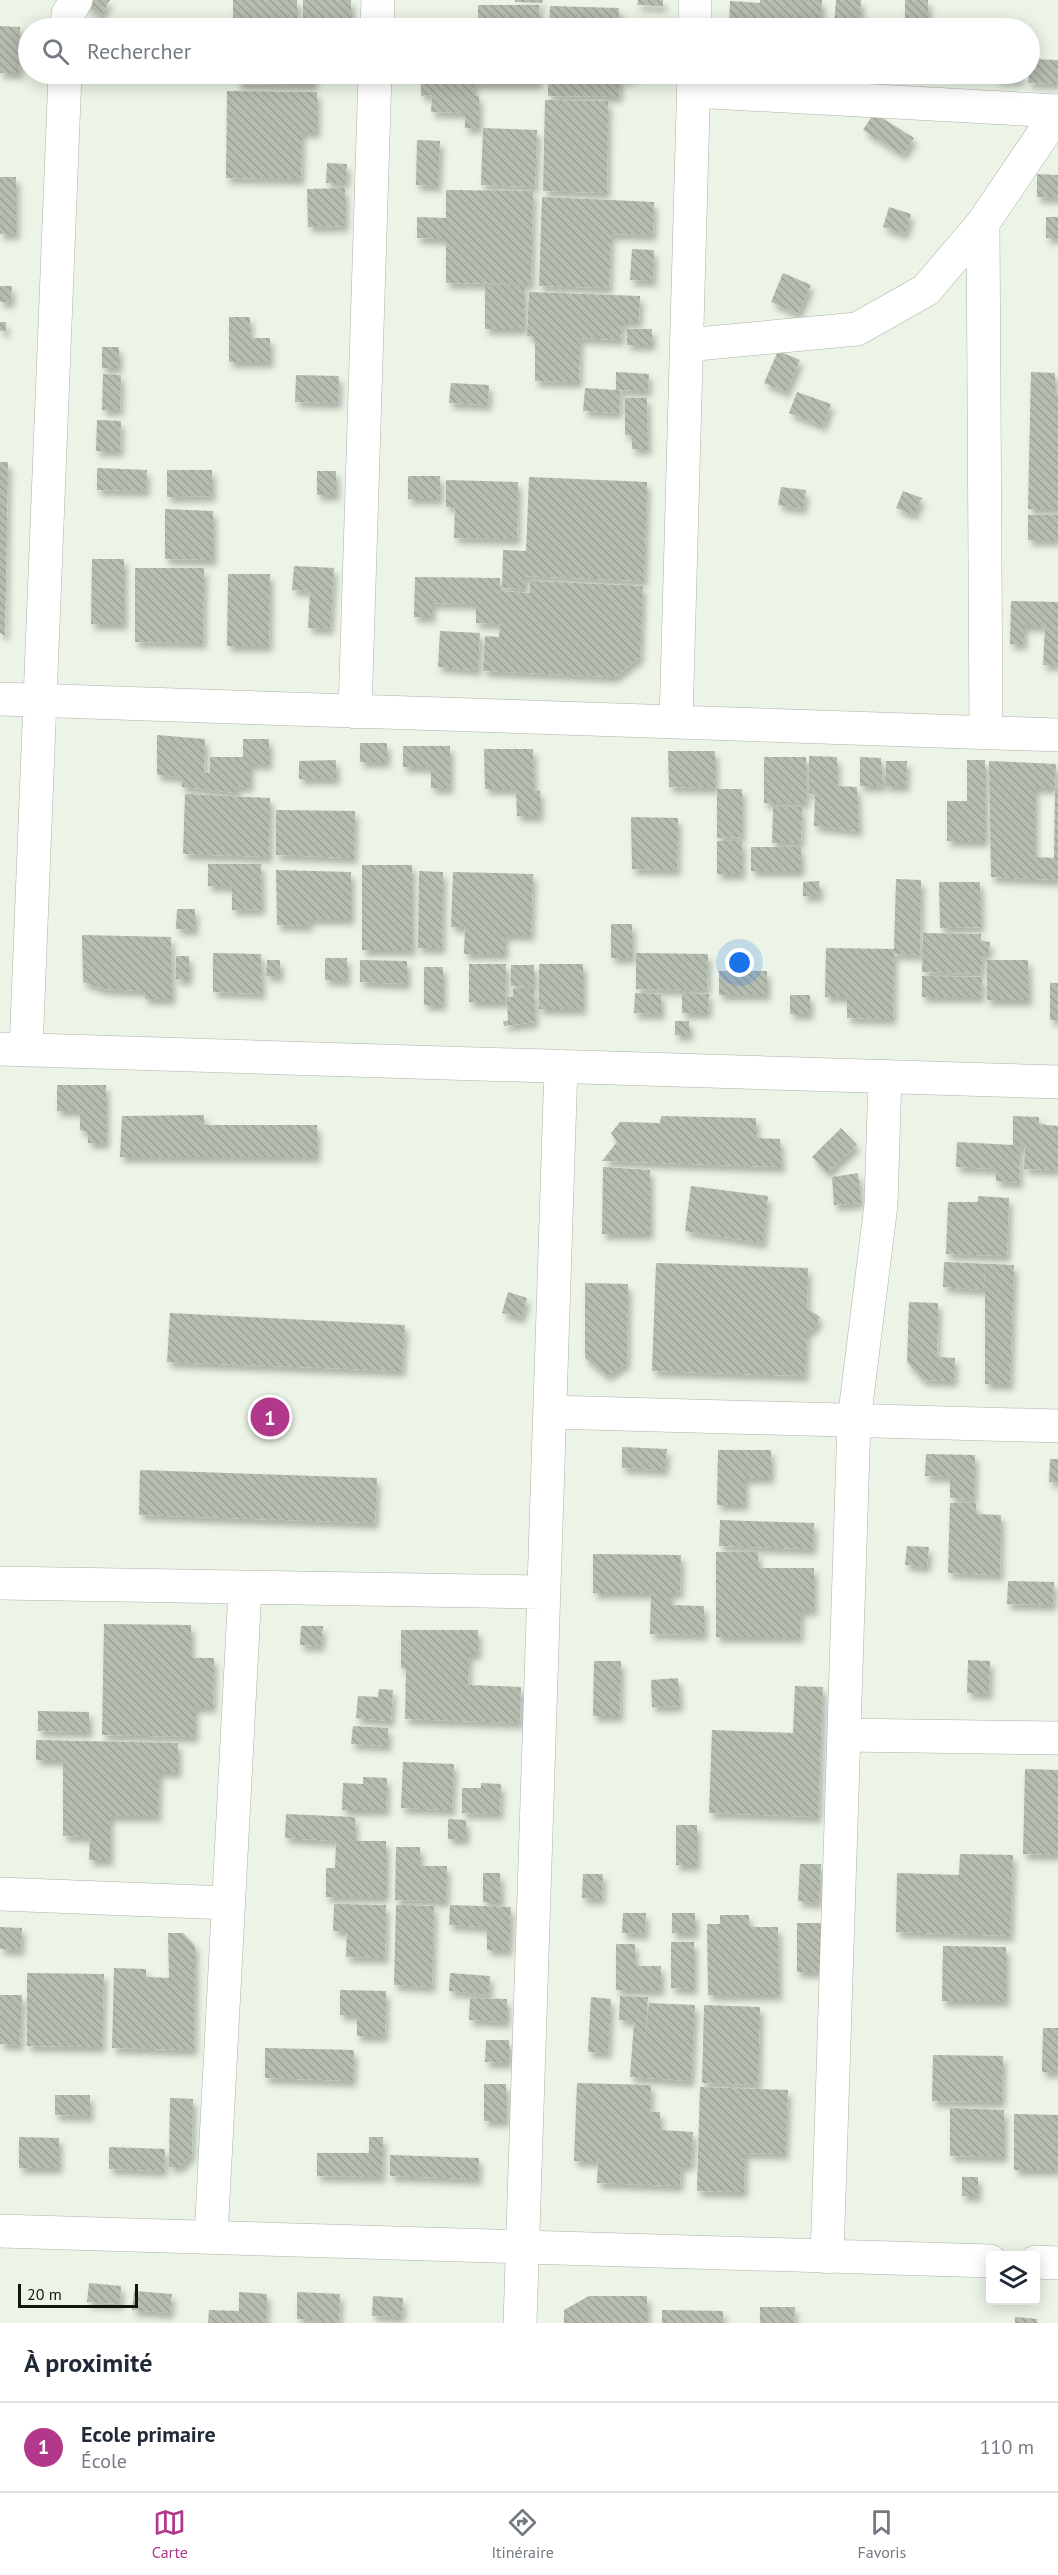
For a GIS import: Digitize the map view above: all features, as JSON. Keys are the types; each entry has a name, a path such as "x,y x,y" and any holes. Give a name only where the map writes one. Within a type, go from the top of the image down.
{"street":[{"path":"68,18 76,0"},
{"path":"377,18 378,0"},
{"path":"695,0 695,18"},
{"path":"65,84 39,701 13,1049 1058,1082"},
{"path":"355,712 375,84"},
{"path":"676,722 694,84"},
{"path":"686,345 857,329 926,290 983,223 1058,111 719,84"},
{"path":"983,223 986,732"},
{"path":"0,699 1058,735"},
{"path":"520,2323 561,1066"},
{"path":"827,2257 854,1421 881,1205 885,1076"},
{"path":"550,1412 1058,1426"},
{"path":"0,1583 245,1589 544,1592"},
{"path":"212,2237 245,1589"},
{"path":"844,1736 1058,1738"},
{"path":"0,1894 228,1903"},
{"path":"0,2231 986,2261"},
{"path":"1040,2262 1058,2263"}],"building":[{"path":"87,0 110,0 101,15 84,5"},
{"path":"233,0 297,0 297,18 233,18"},
{"path":"303,0 351,0 351,18 303,18"},
{"path":"515,0 543,0 542,3 515,2"},
{"path":"638,0 663,0 663,6 637,5"},
{"path":"760,0 822,0 821,18 729,18 730,1 760,3"},
{"path":"836,0 861,0 860,18 835,18"},
{"path":"905,0 928,0 928,18 905,18"},
{"path":"478,5 539,5 539,18 478,18"},
{"path":"550,6 619,8 618,18 549,18"},
{"path":"0,26 18,27 18,73 0,73"},
{"path":"1040,59 1058,60 1058,84 1040,83"},
{"path":"237,84 314,84 314,85"},
{"path":"421,84 474,84 474,96 479,96 479,128 465,128 465,113 431,112 432,95 421,96"},
{"path":"548,84 620,84 619,97 548,96"},
{"path":"227,91 317,92 317,132 302,132 301,179 226,178"},
{"path":"545,100 608,101 607,193 543,191"},
{"path":"874,113 914,138 903,155 863,130"},
{"path":"483,128 537,130 535,187 481,185"},
{"path":"417,140 440,141 438,186 416,185"},
{"path":"327,163 347,164 346,183 326,183"},
{"path":"1037,174 1058,175 1058,198 1037,197"},
{"path":"0,177 16,177 16,234 0,234"},
{"path":"345,188 345,226 308,227 307,189"},
{"path":"446,190 533,191 531,284 446,283 446,239 417,238 417,217 446,218"},
{"path":"542,197 654,202 653,235 611,234 609,288 539,286"},
{"path":"889,207 911,214 905,234 883,227"},
{"path":"1046,217 1058,217 1058,238 1046,238"},
{"path":"632,249 654,250 653,281 630,280"},
{"path":"783,273 811,285 798,314 771,302"},
{"path":"0,286 12,286 11,302 0,302"},
{"path":"485,286 524,286 524,329 485,329"},
{"path":"529,292 640,296 639,322 622,322 621,340 580,338 579,382 535,381 535,337 527,336"},
{"path":"229,317 250,317 250,338 270,338 270,362 229,362"},
{"path":"0,322 6,322 6,331 0,331"},
{"path":"627,329 652,329 652,345 627,345"},
{"path":"102,347 119,347 119,368 102,368"},
{"path":"778,351 800,360 786,392 764,383"},
{"path":"616,372 649,374 648,391 620,390 619,413 583,411 585,388 616,390"},
{"path":"1031,372 1055,373 1055,395 1058,395 1058,509 1028,509"},
{"path":"103,374 121,375 120,410 102,410"},
{"path":"296,375 339,376 338,403 295,402"},
{"path":"451,383 489,385 488,405 449,403"},
{"path":"797,392 831,404 823,426 789,413"},
{"path":"625,398 647,398 648,449 632,449 632,435 625,435"},
{"path":"97,420 121,421 120,451 96,451"},
{"path":"0,462 8,462 5,636 0,633"},
{"path":"97,468 147,470 146,491 97,490"},
{"path":"167,470 212,470 212,496 167,497"},
{"path":"317,471 336,471 336,495 317,495"},
{"path":"408,476 440,476 440,499 408,499"},
{"path":"529,477 647,482 644,581 525,576 525,589 502,588 503,550 526,551"},
{"path":"446,480 518,482 517,539 454,538 455,507 446,507"},
{"path":"781,487 806,490 803,509 778,505"},
{"path":"903,491 922,498 914,515 896,508"},
{"path":"165,509 213,511 213,560 165,559"},
{"path":"1028,515 1058,515 1058,540 1028,540"},
{"path":"92,559 124,559 124,624 91,624"},
{"path":"294,566 334,568 330,629 308,628 310,591 292,590"},
{"path":"135,568 204,568 203,643 135,642"},
{"path":"228,574 270,574 269,646 227,646"},
{"path":"415,577 500,578 500,591 530,593 530,581 643,586 640,657 615,677 483,671 485,636 499,637 500,624 476,623 476,604 432,603 432,617 414,617"},
{"path":"1011,601 1058,602 1058,665 1043,665 1045,626 1024,626 1024,644 1010,644"},
{"path":"440,631 480,633 478,670 438,667"},
{"path":"157,735 205,739 204,773 210,773 210,757 243,757 243,739 269,739 269,764 250,764 250,787 237,786 237,793 182,787 181,777 157,775"},
{"path":"360,743 387,743 387,762 360,762"},
{"path":"403,746 450,746 450,788 431,788 431,767 403,767"},
{"path":"484,749 533,749 534,790 540,791 540,816 517,816 516,789 485,789"},
{"path":"668,751 715,751 715,788 669,787"},
{"path":"809,756 837,757 837,786 857,787 859,831 814,826 815,794 809,793"},
{"path":"764,757 806,757 806,803 764,803"},
{"path":"860,757 881,758 883,786 860,786"},
{"path":"336,760 336,779 299,779 299,761"},
{"path":"967,760 985,760 985,841 947,841 947,801 967,801"},
{"path":"886,761 907,761 906,786 885,786"},
{"path":"989,761 1056,764 1058,880 991,877","holes":["1035,788 1055,788 1054,858 1035,857"]},
{"path":"717,789 742,789 742,837 717,838"},
{"path":"185,794 270,798 269,857 183,854"},
{"path":"773,807 802,807 801,843 772,843"},
{"path":"276,810 355,811 354,858 276,855"},
{"path":"631,817 678,818 677,870 632,869"},
{"path":"717,841 742,841 742,874 717,874"},
{"path":"751,847 801,847 801,871 751,871"},
{"path":"208,864 261,864 262,909 232,910 232,886 208,886"},
{"path":"362,865 412,865 412,950 362,950"},
{"path":"276,870 351,872 351,919 309,919 310,926 277,925"},
{"path":"419,871 443,872 442,948 418,948"},
{"path":"453,872 533,874 531,935 505,935 505,954 464,954 465,927 451,927"},
{"path":"896,879 921,880 920,955 894,954 893,1019 847,1018 847,997 825,997 826,948 894,949"},
{"path":"819,881 820,896 803,896 803,882"},
{"path":"939,882 980,882 981,927 940,928"},
{"path":"177,909 195,909 195,930 176,929"},
{"path":"611,924 632,924 632,958 611,958"},
{"path":"923,933 981,934 981,941 990,942 989,953 983,952 981,974 922,972"},
{"path":"82,935 171,937 172,999 145,999 144,991 103,989 83,982"},
{"path":"213,953 261,954 262,994 213,992"},
{"path":"636,953 708,954 707,990 636,989"},
{"path":"176,956 189,956 189,979 176,979"},
{"path":"325,958 347,958 347,980 325,980"},
{"path":"267,960 280,960 280,976 266,976"},
{"path":"360,960 407,961 407,984 360,982"},
{"path":"987,960 1028,960 1029,1000 987,1000"},
{"path":"469,964 506,964 505,1002 469,1002"},
{"path":"539,964 583,964 583,1009 539,1009"},
{"path":"511,965 534,965 534,987 511,986"},
{"path":"424,967 443,967 443,1005 424,1005"},
{"path":"719,971 767,971 767,995 719,995"},
{"path":"922,976 982,977 981,997 922,997"},
{"path":"1050,983 1058,983 1058,1020 1050,1020"},
{"path":"513,989 534,989 535,1022 504,1026 503,1021 508,1021 507,997 513,997"},
{"path":"635,993 661,994 661,1014 634,1013"},
{"path":"682,993 709,994 708,1013 682,1013"},
{"path":"790,995 810,995 810,1014 790,1014"},
{"path":"675,1021 689,1021 690,1035 675,1035"},
{"path":"57,1085 106,1085 106,1143 88,1143 88,1132 80,1130 80,1111 57,1111"},
{"path":"204,1115 204,1125 317,1125 317,1157 120,1157 122,1116"},
{"path":"661,1116 756,1118 756,1138 780,1139 782,1167 602,1161 617,1142 611,1133 620,1122 660,1123"},
{"path":"1013,1116 1039,1117 1039,1124 1058,1126 1058,1170 1024,1169 1025,1146 1020,1145 1019,1183 996,1181 996,1169 956,1167 957,1142 1013,1145"},
{"path":"841,1128 857,1145 827,1173 812,1157"},
{"path":"603,1167 650,1170 650,1234 602,1234"},
{"path":"858,1173 861,1203 834,1205 832,1177"},
{"path":"691,1186 768,1196 763,1243 685,1231"},
{"path":"978,1196 1009,1198 1007,1256 946,1254 948,1202 978,1202"},
{"path":"944,1262 1014,1265 1010,1384 985,1384 985,1271 983,1290 943,1287"},
{"path":"656,1263 808,1268 807,1308 820,1317 815,1327 807,1332 805,1376 652,1371"},
{"path":"585,1283 628,1284 627,1363 607,1376 585,1358"},
{"path":"508,1292 527,1298 521,1318 502,1313"},
{"path":"909,1302 938,1303 937,1357 955,1358 954,1381 923,1380 907,1362"},
{"path":"170,1313 405,1325 402,1371 167,1362"},
{"path":"622,1447 667,1449 665,1470 622,1468"},
{"path":"718,1450 771,1450 771,1478 745,1478 745,1505 717,1505"},
{"path":"926,1454 975,1455 974,1499 950,1498 950,1477 925,1476"},
{"path":"1050,1459 1058,1459 1058,1482 1049,1482"},
{"path":"140,1470 377,1478 375,1523 139,1515"},
{"path":"950,1503 976,1503 976,1514 1001,1515 1000,1575 948,1573"},
{"path":"720,1520 814,1523 813,1549 719,1546"},
{"path":"907,1546 929,1547 927,1567 905,1565"},
{"path":"716,1552 758,1552 758,1568 814,1568 814,1610 801,1610 800,1637 716,1637"},
{"path":"593,1554 681,1555 680,1593 670,1593 670,1605 704,1606 704,1635 650,1634 651,1593 593,1593"},
{"path":"1008,1581 1054,1582 1053,1605 1007,1604"},
{"path":"104,1624 191,1625 191,1658 214,1658 213,1707 195,1707 195,1737 102,1735"},
{"path":"301,1626 323,1626 321,1646 300,1645"},
{"path":"401,1630 478,1630 478,1654 469,1654 468,1685 521,1687 520,1723 405,1719 406,1669 401,1668"},
{"path":"968,1660 990,1661 989,1694 967,1693"},
{"path":"594,1661 621,1661 620,1716 593,1716"},
{"path":"678,1678 680,1706 652,1707 651,1680"},
{"path":"795,1686 823,1687 818,1817 709,1813 712,1730 793,1733"},
{"path":"379,1689 393,1690 391,1721 356,1718 358,1696 378,1697"},
{"path":"38,1711 89,1712 89,1732 38,1731"},
{"path":"353,1726 388,1728 388,1746 351,1744"},
{"path":"36,1740 178,1743 178,1772 159,1772 158,1816 110,1816 110,1860 89,1860 90,1837 63,1836 63,1760 36,1760"},
{"path":"403,1762 454,1764 452,1810 401,1808"},
{"path":"1025,1769 1058,1770 1058,1855 1023,1854"},
{"path":"363,1777 387,1778 386,1810 342,1810 343,1783 363,1784"},
{"path":"481,1783 501,1784 500,1814 462,1813 462,1788 481,1788"},
{"path":"286,1814 355,1817 355,1841 386,1841 386,1897 326,1897 326,1868 335,1868 336,1841 285,1838"},
{"path":"448,1819 466,1820 466,1839 448,1839"},
{"path":"676,1825 697,1825 697,1865 676,1865"},
{"path":"396,1847 420,1847 420,1866 447,1866 446,1901 395,1900"},
{"path":"960,1854 1013,1855 1010,1936 896,1932 897,1873 959,1875"},
{"path":"800,1864 821,1864 819,1903 798,1901"},
{"path":"483,1873 500,1873 501,1902 483,1902"},
{"path":"583,1874 603,1874 602,1899 582,1898"},
{"path":"334,1904 386,1905 385,1958 346,1957 347,1931 333,1931"},
{"path":"396,1905 434,1906 432,1987 394,1985"},
{"path":"450,1905 511,1907 509,1950 487,1950 487,1927 449,1925"},
{"path":"623,1913 646,1913 645,1934 622,1933"},
{"path":"672,1913 695,1913 695,1933 672,1933"},
{"path":"720,1915 749,1915 749,1927 778,1927 779,1995 708,1995 707,1924 720,1924"},
{"path":"797,1923 821,1923 820,1972 797,1972"},
{"path":"0,1927 22,1928 21,1950 0,1949"},
{"path":"168,1933 183,1933 195,1946 194,2050 112,2048 114,1968 146,1969 146,1977 169,1978"},
{"path":"671,1942 694,1942 694,1989 671,1988"},
{"path":"616,1944 635,1944 635,1966 661,1966 661,1990 616,1990"},
{"path":"943,1946 1006,1947 1006,2001 942,2001"},
{"path":"27,1973 104,1974 102,2047 27,2046"},
{"path":"450,1973 490,1976 489,1995 449,1991"},
{"path":"340,1990 386,1991 385,2036 357,2036 357,2015 340,2015"},
{"path":"0,1995 22,1995 20,2045 0,2044"},
{"path":"620,1996 648,1997 645,2042 649,2003 695,2005 691,2081 630,2077 634,2021 619,2020"},
{"path":"591,1997 611,1999 608,2053 588,2052"},
{"path":"470,1998 507,1999 507,2022 469,2020"},
{"path":"704,2005 760,2007 758,2085 702,2083"},
{"path":"1043,2028 1058,2028 1058,2072 1042,2072"},
{"path":"486,2040 509,2040 509,2063 485,2062"},
{"path":"265,2048 354,2050 353,2081 265,2078"},
{"path":"933,2055 1003,2056 1002,2102 932,2101"},
{"path":"577,2083 651,2085 650,2112 660,2112 660,2130 693,2132 691,2165 681,2165 680,2186 597,2183 598,2161 574,2161"},
{"path":"484,2084 506,2084 506,2121 484,2121"},
{"path":"700,2087 788,2090 785,2154 745,2153 744,2192 697,2191"},
{"path":"55,2095 90,2095 90,2116 55,2115"},
{"path":"170,2098 193,2099 192,2154 180,2167 169,2167"},
{"path":"950,2108 1004,2110 1004,2157 950,2156"},
{"path":"1014,2114 1058,2115 1058,2170 1014,2170"},
{"path":"19,2137 59,2138 59,2168 19,2168"},
{"path":"369,2137 383,2137 382,2177 317,2176 317,2153 369,2153"},
{"path":"109,2147 165,2149 164,2171 109,2169"},
{"path":"390,2155 479,2158 478,2179 390,2176"},
{"path":"962,2177 978,2177 978,2196 962,2196"},
{"path":"89,2283 121,2286 120,2304 87,2302"},
{"path":"134,2291 172,2294 170,2313 132,2310"},
{"path":"239,2292 267,2294 266,2323 208,2323 209,2310 239,2311"},
{"path":"297,2292 340,2294 339,2323 316,2323 316,2319 297,2319"},
{"path":"373,2296 403,2298 402,2317 372,2316"},
{"path":"589,2296 647,2296 647,2323 564,2323 564,2310"},
{"path":"760,2307 795,2307 794,2323 760,2323"},
{"path":"662,2310 723,2311 723,2323 662,2323"},
{"path":"1015,2317 1037,2319 1037,2323 1015,2323"}],"place":[{"name":"Ecole primaire","path":"270,1417"}]}
